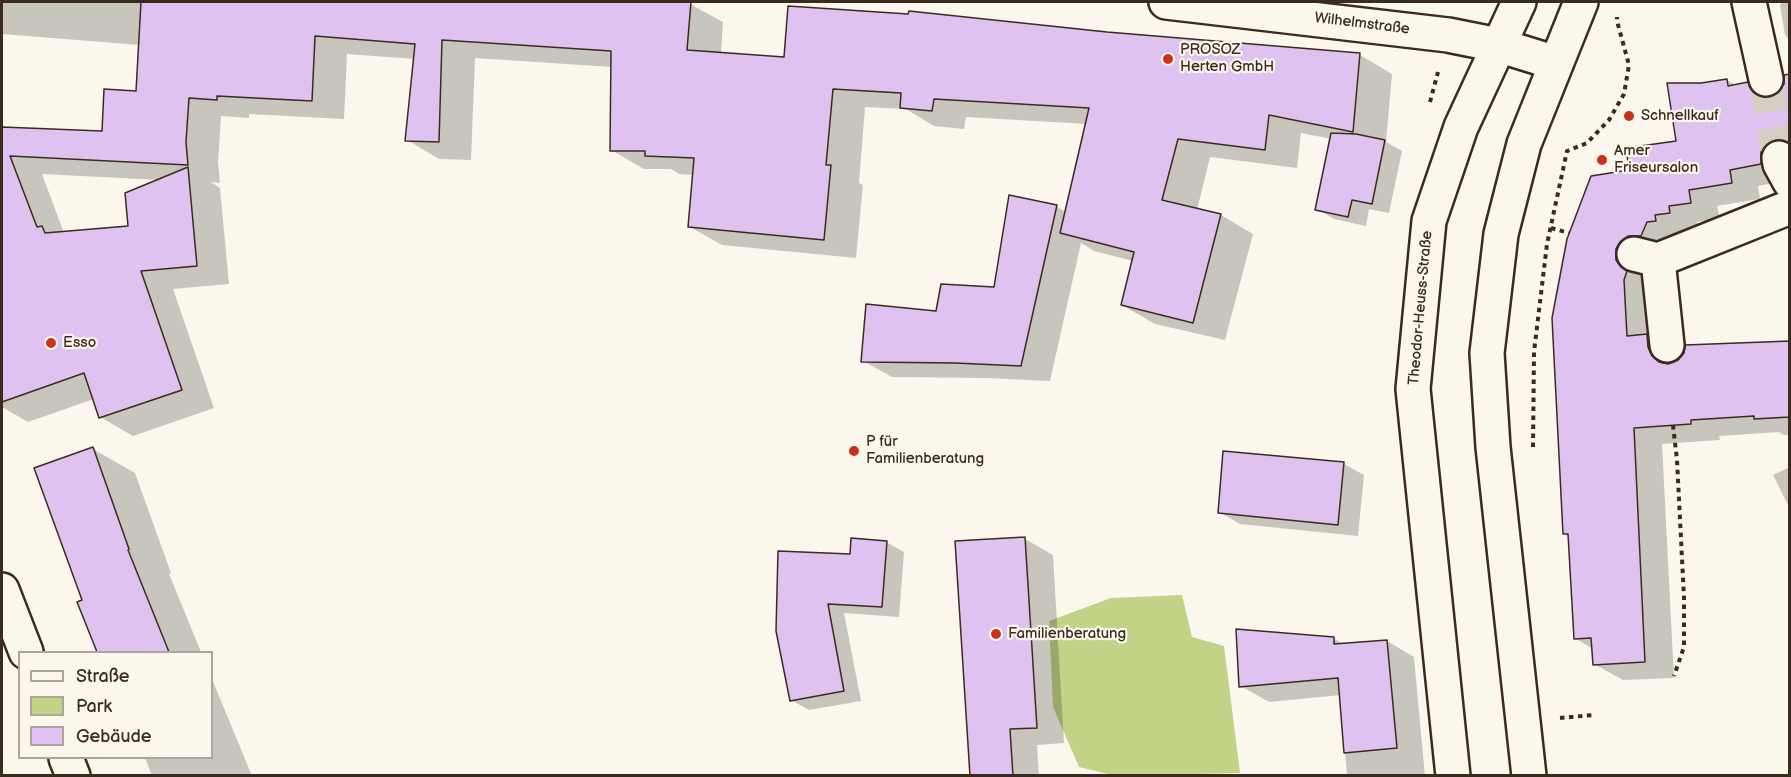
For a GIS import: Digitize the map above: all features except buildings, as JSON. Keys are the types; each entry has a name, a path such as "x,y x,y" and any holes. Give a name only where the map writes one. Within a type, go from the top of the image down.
{"main road":[{"name":"Wilhelmstraße","path":"1166,2 1448,35 1498,45 1556,63"},
{"name":"Theodor-Heuss-Straße","path":"1453,776 1413,389 1429,221 1461,127 1519,2"},
{"path":"1529,776 1493,447 1486,353 1501,234 1524,144 1581,2"},
{"path":"1749,2 1766,79"},
{"path":"1667,345 1646,257 1790,207"},
{"path":"2,590 26,651"},
{"path":"66,759 73,776"}],"path":[{"path":"1533,457 1534,352 1547,244 1567,151 1587,142 1609,120 1624,93 1629,65 1617,21 1618,11"},
{"path":"1551,228 1569,233"},
{"path":"1673,425 1677,460 1684,637 1684,647 1674,676"},
{"path":"1561,729 1560,718 1593,715"}],"green space":[{"path":"1182,595 1192,637 1224,646 1240,773 1116,776 1079,767 1053,707 1049,621 1111,598"}],"tunnel":[{"path":"1766,79 1779,158"}],"place":[{"name":"PROSOZ Herten GmbH","path":"1168,59"},
{"name":"Schnellkauf","path":"1629,116"},
{"name":"Amer Friseursalon","path":"1602,160"},
{"name":"Esso","path":"51,343"},
{"name":"P für Familienberatung","path":"854,451"},
{"name":"Familienberatung","path":"996,634"}]}
